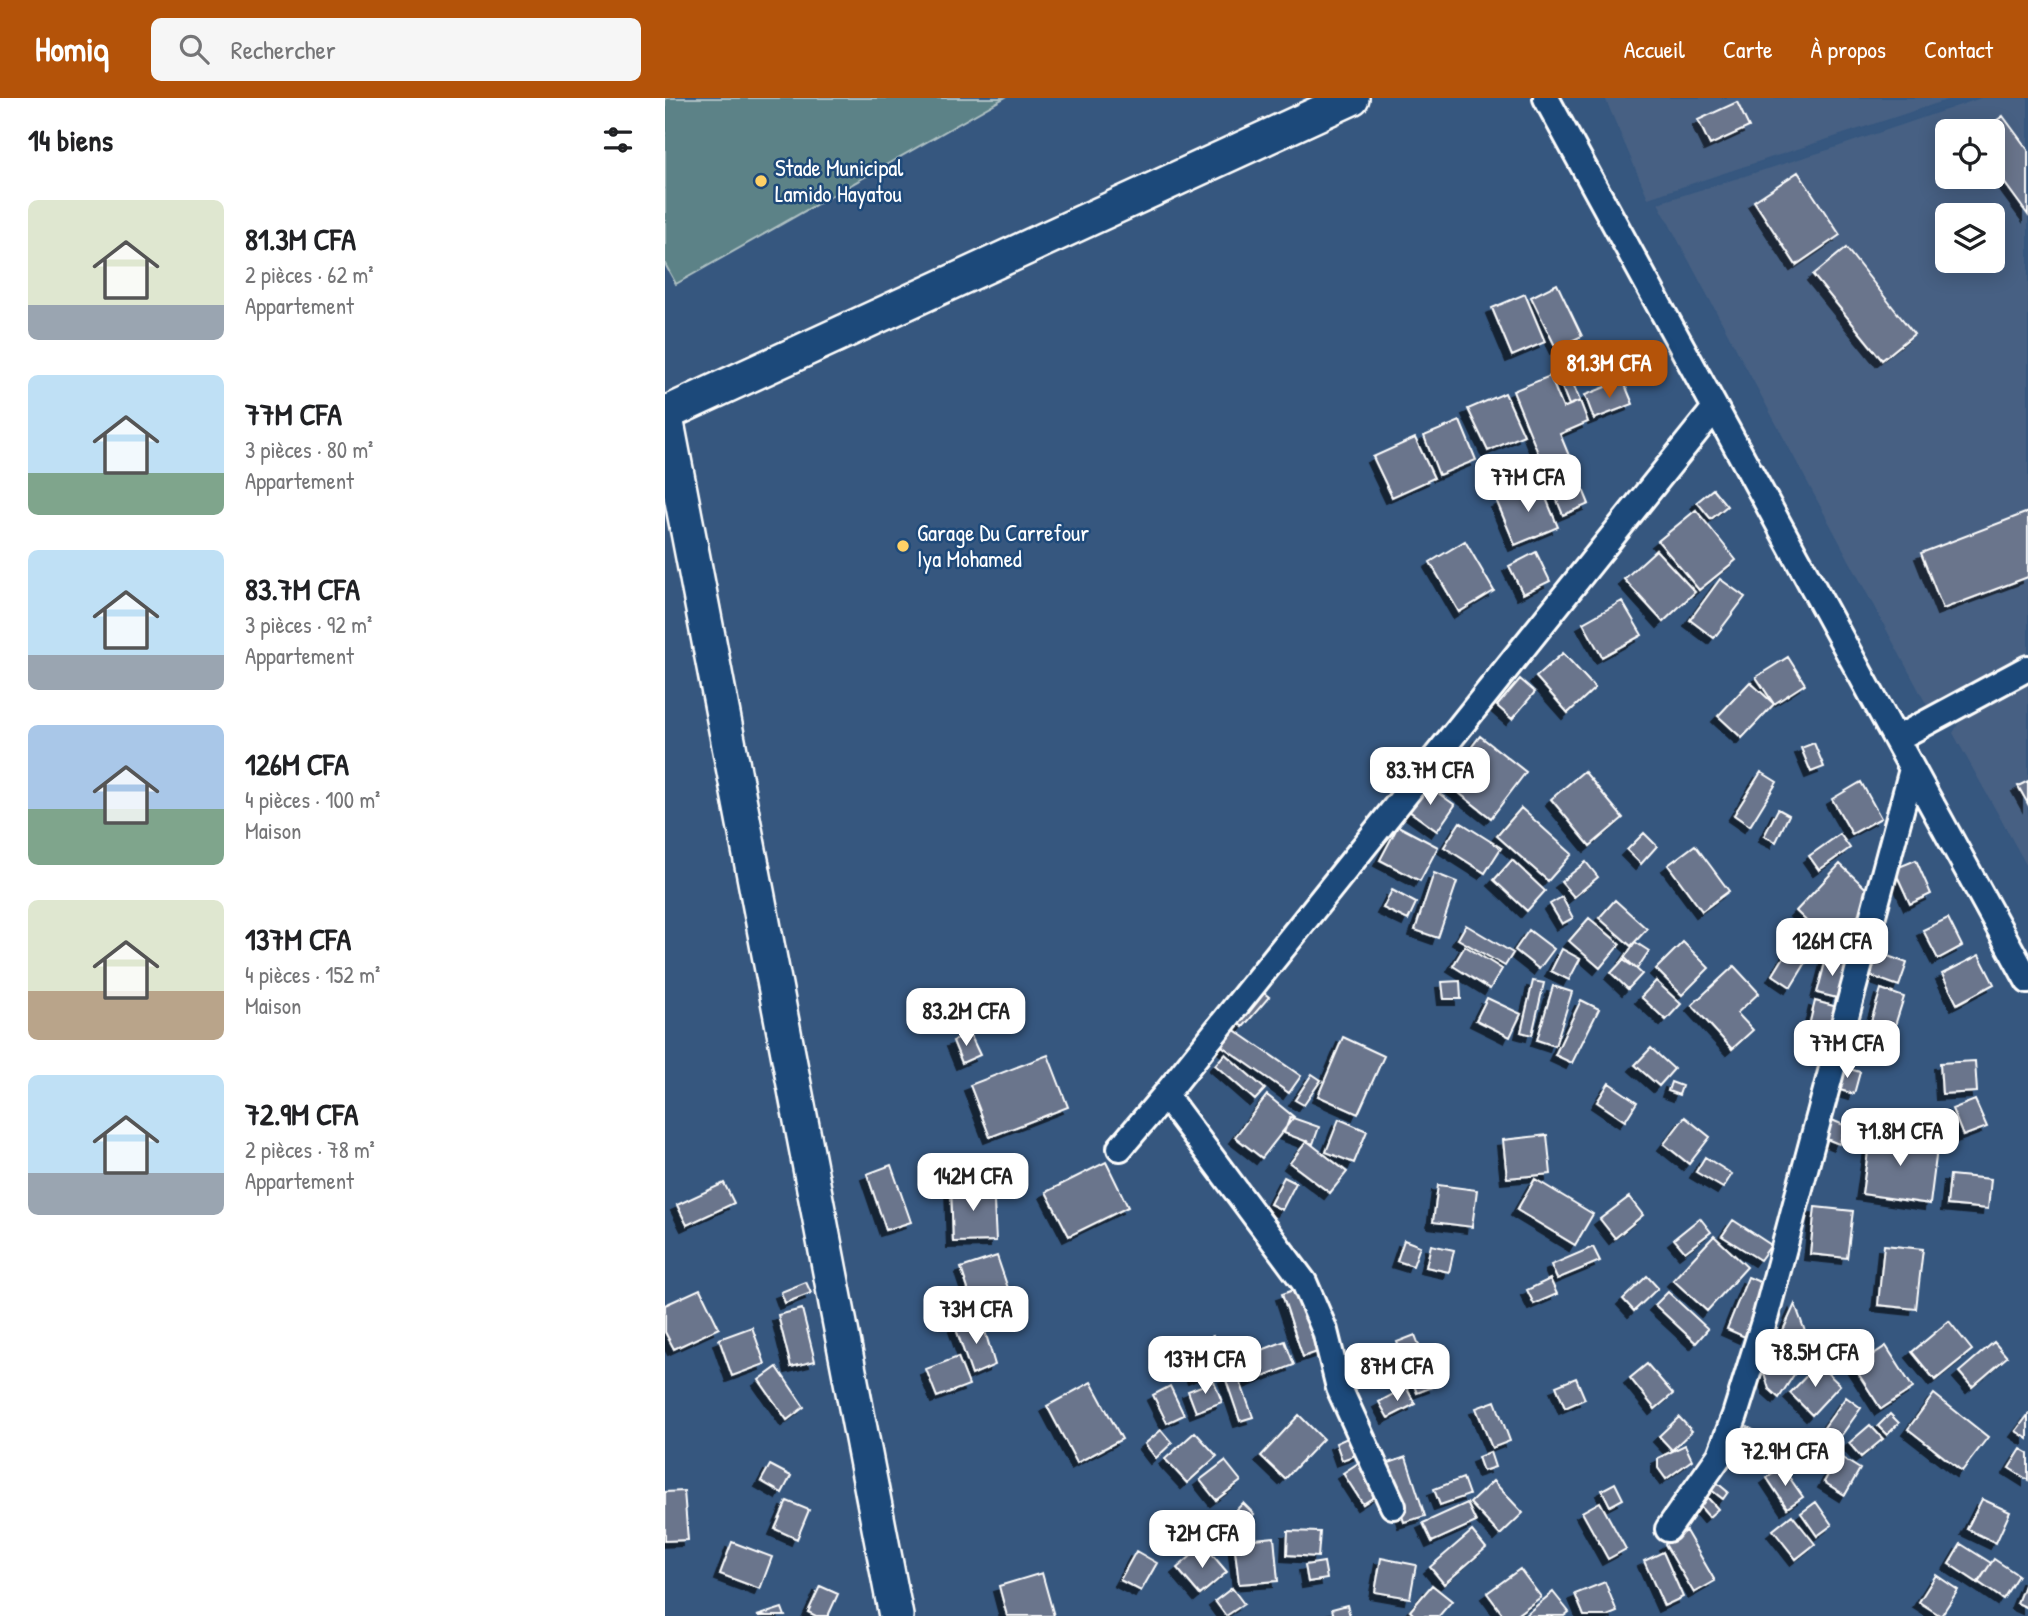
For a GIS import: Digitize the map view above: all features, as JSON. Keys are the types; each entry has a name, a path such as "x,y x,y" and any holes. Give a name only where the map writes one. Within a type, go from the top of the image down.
{"street":[{"path":"896,1616 671,473 665,413 1352,98"},
{"path":"1546,98 2028,981"},
{"path":"1120,1147 1165,1095 1715,408"},
{"path":"1896,739 2028,667"},
{"path":"1668,1529 1720,1455 1735,1415 1766,1315 1912,769"},
{"path":"1165,1095 1304,1282 1325,1331 1339,1388 1393,1506"}],"shaded area":[{"path":"1605,98 1953,98 1648,198"},
{"path":"1981,98 2028,98 2028,660 1931,713 1658,203 1831,149"},
{"path":"2028,677 2028,868 1953,733 1967,709"}],"green space":[{"name":"Stade Municipal Lamido Hayatou","path":"665,98 1004,98 676,284 665,264"}],"building":[{"path":"1737,102 1749,127 1710,145 1698,120"},
{"path":"2003,116 2028,150 2028,215 2005,183 2005,119 1999,119"},
{"path":"1798,172 1840,235 1796,265 1754,201"},
{"path":"1846,248 1914,334 1882,360 1813,275"},
{"path":"1557,284 1582,336 1556,348 1531,297"},
{"path":"1525,294 1545,342 1512,356 1492,308"},
{"path":"1568,371 1580,401 1569,405 1557,375"},
{"path":"1550,376 1563,408 1580,401 1588,422 1560,434 1589,504 1563,515 1513,391"},
{"path":"1623,380 1633,404 1594,419 1585,395"},
{"path":"1505,393 1524,435 1488,451 1468,409"},
{"path":"1460,421 1476,460 1439,475 1424,436"},
{"path":"1415,438 1434,478 1392,497 1373,457"},
{"path":"1540,484 1558,527 1515,545 1497,502"},
{"path":"1713,489 1727,506 1711,519 1697,502"},
{"path":"1696,510 1736,560 1699,590 1658,541"},
{"path":"2028,512 2028,577 1943,609 1921,553"},
{"path":"1465,541 1494,591 1459,612 1430,562"},
{"path":"1656,550 1695,592 1663,622 1624,579"},
{"path":"1536,552 1550,581 1523,594 1509,566"},
{"path":"1720,579 1745,597 1714,638 1690,620"},
{"path":"1622,601 1642,635 1602,657 1583,623"},
{"path":"1563,653 1595,688 1568,713 1536,677"},
{"path":"1788,657 1805,684 1774,704 1756,677"},
{"path":"1520,679 1535,692 1512,719 1497,706"},
{"path":"1750,682 1774,704 1742,738 1718,716"},
{"path":"1480,736 1526,772 1491,818 1445,782"},
{"path":"1814,743 1824,767 1811,772 1801,748"},
{"path":"1447,756 1455,761 1443,778 1435,772"},
{"path":"1584,771 1623,818 1590,846 1551,799"},
{"path":"1761,772 1777,782 1750,826 1734,815"},
{"path":"2028,781 2028,804 2018,786"},
{"path":"1861,782 1881,818 1852,834 1832,799"},
{"path":"1424,783 1455,805 1437,831 1405,808"},
{"path":"1521,808 1572,854 1548,881 1497,836"},
{"path":"1778,809 1789,815 1776,842 1764,836"},
{"path":"1460,822 1501,848 1485,873 1444,847"},
{"path":"1398,826 1438,847 1420,881 1380,860"},
{"path":"1644,833 1657,846 1641,864 1627,850"},
{"path":"1840,834 1850,848 1819,870 1809,856"},
{"path":"1695,845 1729,891 1702,911 1668,865"},
{"path":"1512,860 1545,891 1527,911 1494,880"},
{"path":"1916,860 1931,894 1910,904 1894,869"},
{"path":"1586,862 1598,877 1574,897 1561,882"},
{"path":"1840,864 1876,898 1832,946 1796,911"},
{"path":"1434,873 1457,882 1438,938 1415,930"},
{"path":"1392,890 1416,903 1408,920 1383,908"},
{"path":"1562,897 1573,918 1562,924 1550,904"},
{"path":"1615,900 1647,929 1631,946 1599,918"},
{"path":"1589,918 1620,944 1600,968 1569,941"},
{"path":"1948,918 1962,946 1938,959 1923,930"},
{"path":"1466,925 1513,953 1505,966 1458,939"},
{"path":"1529,930 1554,949 1539,969 1515,950"},
{"path":"1795,939 1813,951 1791,987 1773,975"},
{"path":"1635,942 1649,951 1637,969 1623,960"},
{"path":"1683,942 1709,968 1682,995 1656,969"},
{"path":"1465,946 1502,969 1490,989 1453,966"},
{"path":"1562,949 1580,959 1569,980 1551,971"},
{"path":"1877,952 1907,963 1899,986 1868,975"},
{"path":"1979,955 1994,984 1957,1004 1942,974"},
{"path":"1625,958 1642,974 1628,989 1611,973"},
{"path":"1826,959 1847,964 1837,998 1817,993"},
{"path":"1734,966 1759,993 1737,1013 1753,1030 1732,1049 1692,1005"},
{"path":"1460,981 1461,999 1444,999 1442,982"},
{"path":"1533,981 1544,983 1532,1035 1521,1032"},
{"path":"1656,981 1681,1004 1666,1020 1641,997"},
{"path":"1553,986 1572,992 1555,1046 1537,1040"},
{"path":"1259,989 1269,997 1243,1027 1233,1018"},
{"path":"1881,989 1904,997 1891,1038 1868,1031"},
{"path":"1487,998 1521,1014 1510,1037 1476,1020"},
{"path":"1581,1000 1599,1009 1572,1063 1555,1055"},
{"path":"1815,1001 1837,1007 1830,1035 1808,1030"},
{"path":"1230,1027 1301,1076 1289,1093 1219,1044"},
{"path":"970,1034 980,1055 962,1063 953,1041"},
{"path":"1343,1037 1384,1056 1358,1114 1318,1096"},
{"path":"1651,1048 1674,1069 1659,1086 1635,1065"},
{"path":"1225,1054 1265,1089 1255,1100 1215,1065"},
{"path":"1048,1055 1068,1107 990,1137 970,1085"},
{"path":"1975,1061 1977,1092 1942,1094 1940,1063"},
{"path":"1839,1066 1860,1072 1854,1094 1833,1088"},
{"path":"1312,1074 1321,1080 1304,1105 1295,1100"},
{"path":"1671,1082 1682,1086 1679,1095 1668,1091"},
{"path":"1609,1083 1637,1102 1625,1121 1597,1102"},
{"path":"1267,1095 1294,1117 1262,1158 1235,1137"},
{"path":"1975,1100 1987,1127 1963,1136 1952,1109"},
{"path":"1290,1117 1319,1127 1313,1144 1284,1133"},
{"path":"1685,1117 1710,1137 1689,1164 1664,1144"},
{"path":"1339,1119 1367,1131 1354,1163 1326,1152"},
{"path":"1832,1120 1846,1126 1839,1144 1824,1138"},
{"path":"1871,1131 1938,1141 1930,1204 1862,1194"},
{"path":"1547,1135 1551,1174 1507,1178 1503,1140"},
{"path":"1307,1141 1347,1172 1330,1193 1290,1163"},
{"path":"1705,1157 1732,1174 1723,1188 1696,1172"},
{"path":"1106,1162 1128,1207 1069,1236 1046,1192"},
{"path":"891,1165 911,1222 886,1230 867,1174"},
{"path":"1950,1175 1991,1179 1988,1209 1947,1205"},
{"path":"1284,1177 1296,1183 1282,1210 1270,1204"},
{"path":"1535,1179 1593,1214 1575,1245 1517,1210"},
{"path":"724,1183 734,1203 687,1225 677,1205"},
{"path":"993,1183 996,1241 953,1242 951,1185"},
{"path":"1438,1185 1477,1190 1472,1227 1433,1222"},
{"path":"1629,1197 1643,1215 1615,1238 1600,1219"},
{"path":"1815,1207 1853,1211 1847,1258 1810,1254"},
{"path":"1700,1218 1711,1232 1685,1252 1674,1239"},
{"path":"1733,1220 1771,1245 1760,1260 1722,1236"},
{"path":"1714,1236 1747,1267 1707,1311 1673,1280"},
{"path":"1404,1240 1420,1246 1413,1266 1397,1261"},
{"path":"1431,1245 1454,1250 1449,1272 1426,1267"},
{"path":"1884,1245 1923,1249 1916,1309 1878,1305"},
{"path":"1593,1247 1600,1261 1557,1279 1551,1265"},
{"path":"997,1256 1012,1300 976,1313 961,1268"},
{"path":"1647,1276 1658,1288 1634,1311 1623,1299"},
{"path":"1748,1277 1767,1285 1745,1337 1727,1329"},
{"path":"1550,1279 1557,1294 1534,1304 1527,1290"},
{"path":"806,1282 811,1293 785,1303 781,1292"},
{"path":"1305,1286 1326,1349 1303,1357 1282,1294"},
{"path":"700,1289 719,1328 674,1349 665,1332 665,1305"},
{"path":"1668,1292 1708,1329 1696,1343 1655,1305"},
{"path":"1795,1304 1811,1348 1779,1398 1769,1389 1762,1366 1776,1346"},
{"path":"802,1309 815,1361 791,1367 778,1315"},
{"path":"982,1321 995,1365 972,1375 955,1326"},
{"path":"1949,1321 1972,1350 1935,1380 1912,1352"},
{"path":"752,1327 765,1364 732,1376 719,1339"},
{"path":"1415,1335 1435,1386 1417,1393 1397,1342"},
{"path":"1213,1336 1226,1364 1194,1378 1181,1350"},
{"path":"1285,1341 1294,1365 1250,1382 1241,1358"},
{"path":"1994,1342 2007,1357 1972,1387 1959,1372"},
{"path":"1886,1346 1913,1388 1881,1409 1854,1367"},
{"path":"1376,1352 1384,1370 1370,1378 1361,1360"},
{"path":"958,1357 969,1385 937,1397 926,1369"},
{"path":"1647,1364 1673,1394 1655,1409 1630,1378"},
{"path":"1818,1364 1840,1385 1812,1415 1790,1393"},
{"path":"777,1367 804,1407 787,1420 759,1380"},
{"path":"1237,1373 1253,1417 1240,1421 1225,1377"},
{"path":"1576,1378 1585,1399 1565,1408 1556,1386"},
{"path":"1214,1381 1222,1402 1196,1412 1188,1391"},
{"path":"1091,1382 1122,1439 1077,1463 1047,1406"},
{"path":"1170,1386 1184,1415 1167,1423 1153,1395"},
{"path":"1406,1387 1415,1404 1388,1418 1379,1402"},
{"path":"1934,1394 1988,1437 1962,1471 1908,1429"},
{"path":"1846,1397 1861,1408 1838,1440 1823,1429"},
{"path":"1495,1401 1510,1441 1492,1448 1476,1408"},
{"path":"1890,1414 1899,1423 1887,1435 1878,1426"},
{"path":"1299,1415 1323,1439 1285,1479 1261,1456"},
{"path":"2028,1415 2028,1439 2016,1431"},
{"path":"1679,1417 1692,1431 1672,1450 1659,1436"},
{"path":"1870,1425 1883,1439 1861,1457 1849,1443"},
{"path":"1748,1427 1762,1435 1754,1449 1740,1441"},
{"path":"1161,1430 1172,1443 1156,1458 1145,1444"},
{"path":"1195,1432 1217,1456 1187,1483 1165,1459"},
{"path":"1352,1436 1359,1454 1342,1460 1336,1443"},
{"path":"1742,1442 1753,1450 1743,1463 1732,1455"},
{"path":"1685,1445 1692,1460 1666,1479 1658,1468 1658,1458"},
{"path":"2021,1449 2028,1453 2028,1480 2009,1468"},
{"path":"1490,1452 1495,1467 1483,1471 1478,1457"},
{"path":"1839,1456 1860,1469 1845,1495 1824,1482"},
{"path":"1406,1457 1425,1516 1404,1522 1386,1464"},
{"path":"1363,1460 1383,1491 1363,1504 1343,1473"},
{"path":"1225,1461 1241,1481 1216,1500 1200,1480"},
{"path":"770,1465 791,1476 782,1493 761,1481"},
{"path":"1782,1467 1803,1497 1787,1508 1767,1478"},
{"path":"1463,1478 1469,1495 1440,1505 1434,1489"},
{"path":"1493,1481 1523,1513 1500,1535 1470,1503"},
{"path":"1716,1482 1728,1492 1723,1499 1710,1489"},
{"path":"1615,1483 1623,1499 1610,1506 1602,1490"},
{"path":"684,1491 688,1540 665,1541 665,1492"},
{"path":"1706,1496 1718,1509 1709,1517 1698,1504"},
{"path":"1982,1499 2010,1512 1996,1543 1967,1529"},
{"path":"787,1501 809,1510 797,1539 775,1529"},
{"path":"1600,1502 1626,1549 1608,1559 1582,1512"},
{"path":"1816,1502 1832,1525 1817,1536 1801,1513"},
{"path":"1243,1503 1254,1514 1237,1533 1225,1522"},
{"path":"1467,1503 1476,1522 1432,1542 1423,1523"},
{"path":"1792,1515 1815,1544 1796,1559 1773,1530"},
{"path":"1288,1531 1320,1532 1318,1557 1287,1555"},
{"path":"1472,1531 1486,1548 1444,1584 1430,1567"},
{"path":"1686,1531 1715,1581 1694,1593 1665,1544"},
{"path":"1274,1537 1278,1581 1239,1584 1234,1541"},
{"path":"732,1542 772,1557 760,1589 720,1574"},
{"path":"1961,1544 1991,1563 1978,1583 1949,1564"},
{"path":"1204,1545 1227,1572 1200,1595 1177,1568"},
{"path":"1136,1551 1157,1563 1141,1591 1120,1580"},
{"path":"1663,1552 1683,1597 1664,1606 1644,1561"},
{"path":"1381,1558 1416,1565 1410,1598 1375,1592"},
{"path":"1994,1559 2018,1575 2003,1599 1978,1582"},
{"path":"1324,1562 1327,1579 1308,1582 1305,1565"},
{"path":"1520,1569 1541,1597 1515,1616 1504,1616 1487,1593"},
{"path":"1042,1573 1054,1616 1007,1616 999,1586"},
{"path":"1936,1575 1958,1590 1941,1616 1919,1602"},
{"path":"2028,1578 2028,1608 2017,1603"},
{"path":"1605,1582 1617,1612 1607,1616 1584,1616 1575,1594"},
{"path":"1432,1585 1452,1601 1439,1616 1415,1616 1410,1611"},
{"path":"820,1586 838,1594 828,1616 816,1616 808,1612"},
{"path":"1232,1588 1244,1604 1226,1616 1215,1601"},
{"path":"1553,1592 1569,1612 1564,1616 1524,1616"},
{"path":"1347,1605 1350,1616 1334,1616 1332,1609"},
{"path":"782,1608 785,1616 757,1616"}],"place":[{"name":"Stade Municipal Lamido Hayatou","path":"761,181"},
{"name":"Garage Du Carrefour Iya Mohamed","path":"903,546"}]}
